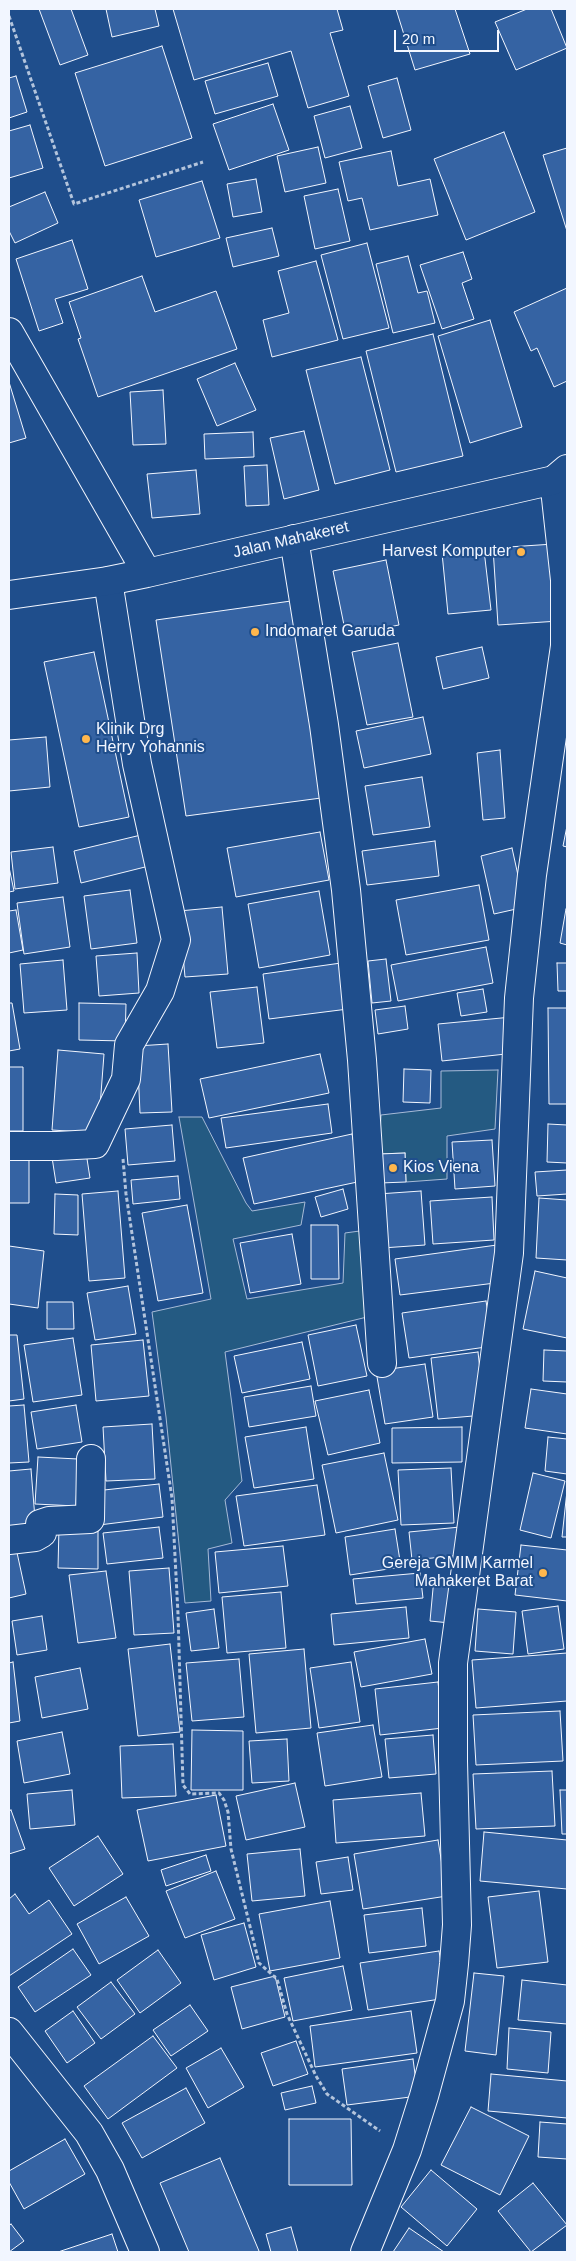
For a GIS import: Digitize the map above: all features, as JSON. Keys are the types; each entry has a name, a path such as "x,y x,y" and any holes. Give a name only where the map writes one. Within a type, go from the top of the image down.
{"street":[{"path":"9,332 148,573"},
{"path":"365,2252 407,2150 450,2000 454,1964 457,1925 453,1663 509,1253 520,998 532,875 565,646 565,580 560,475"},
{"name":"Jalan Mahakeret","path":"9,596 148,573 560,475"},
{"path":"294,539 324,725 347,900 364,1080 382,1363"},
{"path":"9,1146 95,1144 126,1079 129,1046 160,991 176,940 137,764 108,581"},
{"path":"9,1540 35,1537 42,1533 40,1524 49,1521 90,1519 91,1459"},
{"path":"9,2032 89,2133 110,2170 145,2252"}],"path":[{"path":"9,16 74,204 203,162"},
{"path":"123,1152 126,1194 172,1498 180,1661 183,1785 190,1794 219,1793 224,1800 228,1812 231,1849 259,1963 277,1979 287,2014 316,2076 327,2094 407,2150"}],"shaded area":[{"path":"498,1070 495,1129 447,1136 447,1179 406,1182 405,1153 379,1154 381,1115 441,1108 441,1071"},
{"path":"179,1117 202,1117 246,1203 252,1211 305,1202 301,1225 233,1239 247,1299 343,1283 345,1233 367,1230 367,1317 225,1352 242,1481 225,1500 232,1543 208,1549 211,1601 185,1603 166,1417 152,1312 211,1299"}],"building":[{"path":"39,9 71,9 88,55 60,65"},
{"path":"106,9 155,9 159,26 112,37"},
{"path":"173,9 337,9 343,30 330,33 349,96 308,108 291,51 194,80"},
{"path":"396,9 455,9 470,54 415,70"},
{"path":"527,9 551,9 567,48 516,70 495,22"},
{"path":"162,46 192,138 105,166 75,73"},
{"path":"268,63 278,96 215,114 205,81"},
{"path":"16,76 27,112 9,118 9,78"},
{"path":"397,78 411,130 383,138 368,86"},
{"path":"273,104 289,150 229,170 213,124"},
{"path":"350,106 362,148 325,158 314,116"},
{"path":"30,125 43,168 9,178 9,131"},
{"path":"504,132 535,212 466,240 434,159"},
{"path":"318,147 326,183 285,192 277,156"},
{"path":"567,148 567,231 543,155"},
{"path":"391,151 398,186 430,179 438,215 370,230 362,198 348,201 339,162"},
{"path":"256,179 262,212 233,217 227,184"},
{"path":"202,181 220,238 156,257 139,200"},
{"path":"338,189 350,241 315,249 304,196"},
{"path":"45,192 58,223 15,243 9,231 9,207"},
{"path":"272,228 279,256 233,267 226,238"},
{"path":"72,240 88,289 55,299 63,323 39,331 16,259"},
{"path":"367,243 389,328 343,339 321,255"},
{"path":"463,252 472,279 462,283 474,319 442,329 420,265"},
{"path":"408,256 418,293 427,291 435,323 393,333 376,264"},
{"path":"316,261 338,340 272,357 263,320 289,313 278,271"},
{"path":"142,276 155,312 216,291 237,349 98,397 78,339 81,338 69,302"},
{"path":"567,288 567,381 554,387 537,348 531,351 514,312"},
{"path":"490,320 522,427 470,443 438,336"},
{"path":"433,334 463,456 396,472 366,351"},
{"path":"361,357 390,470 335,484 306,370"},
{"path":"235,363 256,410 217,426 197,379"},
{"path":"9,382 26,438 9,443"},
{"path":"163,390 166,444 133,445 130,392"},
{"path":"304,431 319,490 284,499 270,438"},
{"path":"253,432 254,457 205,459 204,434"},
{"path":"267,465 269,505 246,506 244,466"},
{"path":"196,470 200,514 152,518 147,474"},
{"path":"554,544 559,621 498,625 493,548"},
{"path":"484,550 491,610 448,614 442,553"},
{"path":"386,560 399,625 346,635 333,571"},
{"path":"291,601 321,798 186,816 156,620"},
{"path":"398,643 413,717 367,725 352,652"},
{"path":"482,647 489,678 443,689 436,657"},
{"name":"Klinik Drg Herry Yohannis","path":"94,652 129,817 79,827 44,662"},
{"path":"423,717 431,754 364,768 356,731"},
{"path":"46,737 50,787 9,791 9,740"},
{"path":"500,750 505,818 483,820 477,753"},
{"path":"422,777 430,827 373,835 365,786"},
{"path":"567,826 567,847 563,846"},
{"path":"320,832 329,880 236,897 227,848"},
{"path":"141,835 149,866 81,883 74,851"},
{"path":"435,841 439,876 367,885 362,851"},
{"path":"53,847 58,883 15,889 11,852"},
{"path":"512,848 525,907 494,914 481,856"},
{"path":"9,867 14,891 9,892"},
{"path":"479,885 489,940 406,955 396,900"},
{"path":"130,890 137,943 91,949 84,896"},
{"path":"319,891 330,955 259,968 248,904"},
{"path":"63,897 70,947 24,954 17,903"},
{"path":"222,907 228,974 185,977 179,911"},
{"path":"567,909 567,945 560,943"},
{"path":"16,910 23,950 9,953 9,911"},
{"path":"486,947 493,983 398,1001 391,965"},
{"path":"137,953 139,993 99,996 96,956"},
{"path":"386,959 391,1001 372,1003 368,961"},
{"path":"63,960 67,1010 24,1013 20,964"},
{"path":"341,963 348,1009 269,1019 263,974"},
{"path":"557,963 567,963 567,991 558,991"},
{"path":"257,987 264,1043 217,1048 210,992"},
{"path":"483,989 487,1012 461,1016 457,993"},
{"path":"9,1003 12,1003 20,1049 9,1051"},
{"path":"79,1003 126,1004 125,1041 79,1040"},
{"path":"405,1006 408,1029 378,1034 375,1010"},
{"path":"548,1008 567,1008 567,1104 549,1104"},
{"path":"512,1017 515,1053 442,1061 438,1024"},
{"path":"168,1044 172,1112 140,1113 137,1046"},
{"path":"58,1050 104,1054 98,1133 52,1130"},
{"path":"320,1054 329,1093 209,1118 200,1079"},
{"path":"9,1067 23,1067 23,1131 9,1131"},
{"path":"404,1069 431,1070 430,1103 403,1102"},
{"path":"328,1104 332,1133 226,1148 221,1118"},
{"path":"548,1124 567,1125 567,1163 547,1162"},
{"path":"172,1125 175,1161 128,1165 125,1129"},
{"path":"352,1134 362,1181 254,1204 243,1158"},
{"path":"492,1140 495,1186 455,1189 452,1142"},
{"path":"85,1146 90,1178 56,1183 51,1151"},
{"path":"9,1152 29,1152 29,1203 9,1203"},
{"name":"Kios Viena","path":"405,1153 406,1182 380,1183 379,1154"},
{"path":"567,1170 567,1194 537,1196 535,1172"},
{"path":"178,1176 180,1199 133,1204 131,1180"},
{"path":"343,1189 348,1209 321,1217 315,1197"},
{"path":"118,1191 125,1278 89,1281 82,1194"},
{"path":"421,1191 425,1245 382,1248 378,1194"},
{"path":"55,1194 78,1195 78,1235 54,1234"},
{"path":"492,1197 494,1240 433,1244 430,1201"},
{"path":"539,1198 567,1200 567,1260 536,1258"},
{"path":"187,1205 203,1293 158,1301 142,1213"},
{"path":"311,1225 338,1225 339,1279 311,1279"},
{"path":"292,1234 301,1284 250,1293 240,1243"},
{"path":"497,1245 503,1282 400,1295 395,1259"},
{"path":"9,1246 44,1251 38,1308 9,1304"},
{"path":"535,1271 567,1278 567,1338 523,1329"},
{"path":"128,1286 136,1334 95,1340 87,1293"},
{"path":"486,1301 493,1346 409,1358 402,1313"},
{"path":"47,1302 73,1302 74,1329 47,1329"},
{"path":"356,1325 367,1376 318,1386 308,1335"},
{"path":"9,1335 17,1335 24,1399 9,1401"},
{"path":"73,1338 82,1395 33,1402 24,1345"},
{"path":"143,1340 149,1396 96,1401 91,1345"},
{"path":"302,1342 310,1379 242,1393 234,1356"},
{"path":"544,1350 567,1351 567,1382 543,1381"},
{"path":"478,1352 485,1415 438,1419 431,1358"},
{"path":"425,1364 433,1417 385,1424 376,1371"},
{"path":"311,1386 316,1416 249,1427 244,1397"},
{"path":"531,1389 567,1394 567,1434 525,1428"},
{"path":"369,1390 380,1443 328,1455 315,1401"},
{"path":"24,1405 29,1462 9,1463 9,1406"},
{"path":"76,1405 82,1442 37,1449 31,1412"},
{"path":"152,1424 155,1479 106,1481 103,1427"},
{"path":"306,1427 314,1479 254,1488 245,1437"},
{"path":"462,1427 462,1462 392,1463 392,1428"},
{"path":"548,1437 567,1439 567,1474 545,1471"},
{"path":"384,1453 398,1520 336,1533 322,1465"},
{"path":"38,1457 78,1459 76,1506 35,1504"},
{"path":"451,1468 454,1523 401,1525 398,1470"},
{"path":"31,1469 36,1531 9,1533 9,1471"},
{"path":"533,1473 565,1481 551,1538 520,1530"},
{"path":"159,1484 163,1517 99,1525 95,1491"},
{"path":"317,1485 325,1535 244,1546 236,1496"},
{"path":"567,1491 567,1537 562,1537"},
{"path":"59,1527 98,1527 98,1569 58,1568"},
{"path":"159,1527 163,1558 107,1564 103,1533"},
{"path":"460,1527 463,1555 412,1560 409,1532"},
{"path":"395,1529 401,1567 350,1575 345,1537"},
{"name":"Gereja GMIM Karmel Mahakeret Barat","path":"521,1545 567,1550 567,1601 515,1595"},
{"path":"283,1546 288,1586 219,1593 215,1552"},
{"path":"16,1548 26,1594 9,1598 9,1550"},
{"path":"169,1568 174,1633 134,1635 129,1571"},
{"path":"106,1571 116,1638 78,1643 69,1575"},
{"path":"420,1573 423,1598 356,1604 353,1579"},
{"path":"434,1578 454,1580 450,1623 430,1621"},
{"path":"281,1592 286,1648 227,1653 222,1597"},
{"path":"558,1606 564,1649 528,1654 522,1611"},
{"path":"406,1607 409,1638 334,1645 331,1614"},
{"path":"214,1609 219,1648 191,1651 186,1613"},
{"path":"478,1609 516,1612 513,1654 475,1651"},
{"path":"42,1616 47,1650 17,1655 12,1621"},
{"path":"425,1639 432,1674 361,1687 354,1652"},
{"path":"170,1644 180,1732 138,1736 128,1649"},
{"path":"304,1649 311,1728 256,1733 249,1654"},
{"path":"567,1653 567,1701 476,1708 472,1660"},
{"path":"239,1659 244,1717 192,1721 186,1663"},
{"path":"13,1662 20,1721 9,1723 9,1663"},
{"path":"351,1662 360,1722 319,1728 310,1668"},
{"path":"80,1668 88,1709 42,1718 35,1677"},
{"path":"438,1682 443,1728 380,1735 375,1689"},
{"path":"560,1711 563,1761 476,1765 473,1715"},
{"path":"373,1725 382,1777 325,1786 317,1733"},
{"path":"192,1730 243,1731 243,1790 191,1790"},
{"path":"62,1732 70,1774 24,1783 17,1741"},
{"path":"433,1735 436,1774 389,1778 385,1739"},
{"path":"287,1739 289,1781 252,1783 249,1741"},
{"path":"173,1744 176,1796 122,1798 120,1746"},
{"path":"552,1771 555,1826 476,1829 473,1774"},
{"path":"295,1783 305,1827 246,1840 236,1796"},
{"path":"72,1790 75,1825 30,1829 27,1794"},
{"path":"560,1790 567,1790 567,1834 562,1834"},
{"path":"421,1793 425,1836 336,1843 333,1800"},
{"path":"216,1795 226,1846 148,1861 137,1810"},
{"path":"11,1810 25,1849 9,1854 9,1811"},
{"path":"484,1832 567,1840 567,1889 480,1881"},
{"path":"98,1836 123,1874 74,1906 49,1868"},
{"path":"438,1840 447,1896 363,1909 354,1854"},
{"path":"300,1849 305,1896 252,1901 247,1854"},
{"path":"206,1855 211,1871 166,1886 161,1870"},
{"path":"348,1857 353,1890 321,1894 316,1862"},
{"path":"216,1871 235,1919 185,1938 166,1891"},
{"path":"539,1891 548,1962 497,1968 488,1897"},
{"path":"15,1894 29,1914 49,1900 72,1934 9,1976 9,1899"},
{"path":"126,1897 149,1936 99,1964 77,1924"},
{"path":"330,1901 340,1958 270,1971 259,1914"},
{"path":"422,1908 426,1946 369,1953 364,1915"},
{"path":"244,1923 256,1967 214,1980 201,1935"},
{"path":"73,1949 91,1975 35,2012 18,1987"},
{"path":"158,1950 181,1983 140,2013 117,1980"},
{"path":"439,1951 447,1998 368,2010 360,1963"},
{"path":"343,1966 352,2010 293,2021 284,1978"},
{"path":"474,1973 504,1976 496,2055 465,2051"},
{"path":"275,1976 285,2017 242,2029 231,1987"},
{"path":"522,1980 567,1985 567,2024 518,2020"},
{"path":"111,1982 135,2014 101,2039 77,2007"},
{"path":"190,2005 208,2031 171,2056 153,2030"},
{"path":"73,2011 95,2043 67,2063 45,2031"},
{"path":"411,2011 417,2053 315,2067 310,2026"},
{"path":"509,2028 551,2032 548,2073 507,2069"},
{"path":"153,2036 177,2068 108,2119 84,2086"},
{"path":"296,2041 308,2074 273,2086 261,2053"},
{"path":"221,2048 244,2087 208,2108 186,2068"},
{"path":"413,2059 418,2096 347,2105 342,2069"},
{"path":"491,2074 567,2081 567,2118 488,2111"},
{"path":"312,2086 316,2103 285,2110 281,2093"},
{"path":"186,2088 205,2123 142,2158 122,2123"},
{"path":"471,2107 529,2136 500,2195 441,2165"},
{"path":"289,2119 351,2119 352,2185 289,2185"},
{"path":"540,2122 567,2124 567,2159 538,2157"},
{"path":"65,2139 85,2174 24,2209 9,2182 9,2171"},
{"path":"220,2158 259,2251 257,2252 189,2252 160,2183"},
{"path":"431,2170 477,2209 447,2246 401,2207"},
{"path":"533,2183 567,2225 531,2252 498,2211"},
{"path":"11,2224 24,2241 9,2252 9,2226"},
{"path":"291,2227 298,2252 271,2252 266,2234"},
{"path":"409,2228 444,2252 393,2252"},
{"path":"112,2234 118,2252 58,2252"}],"place":[{"name":"Harvest Komputer","path":"521,552"},
{"name":"Indomaret Garuda","path":"255,632"},
{"name":"Klinik Drg Herry Yohannis","path":"86,739"},
{"name":"Kios Viena","path":"393,1168"},
{"name":"Gereja GMIM Karmel Mahakeret Barat","path":"543,1573"}]}
